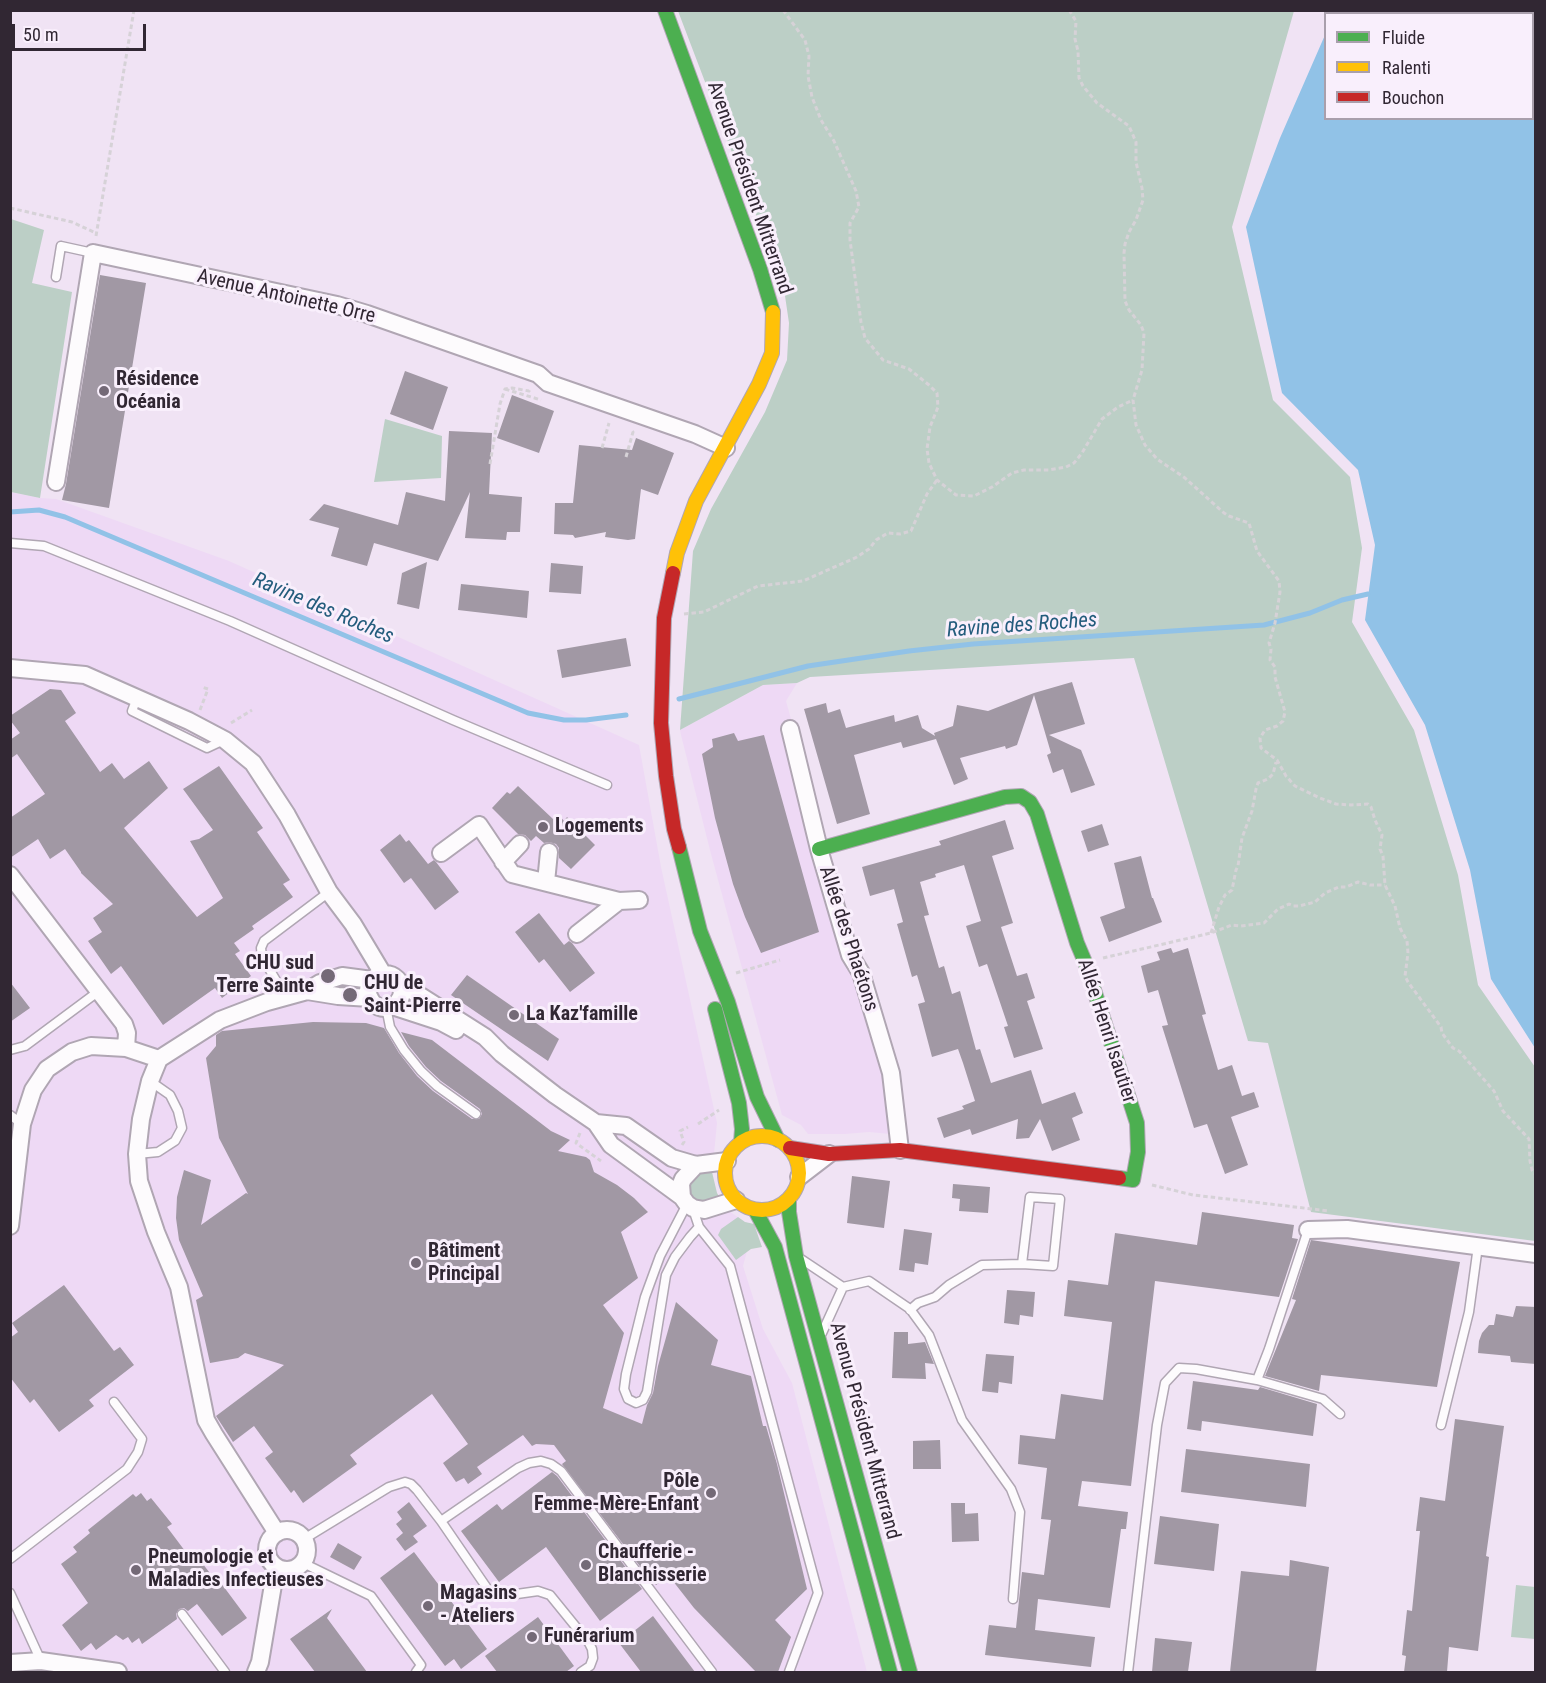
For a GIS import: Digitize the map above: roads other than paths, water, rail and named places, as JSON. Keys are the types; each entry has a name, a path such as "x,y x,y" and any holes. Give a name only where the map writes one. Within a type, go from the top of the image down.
{"main road":[{"name":"Avenue Président Mitterrand","path":"665,10 760,269 773,314 772,353 759,384 696,501 677,553 664,618 661,723 674,830 700,931 728,1002 757,1097 778,1140"},
{"name":"Allée Henri Isautier","path":"790,1149 829,1154 900,1150 1133,1180 1138,1152 1137,1123 1077,943 1037,813 1030,802 1020,796 1005,797 819,849"},
{"name":"Avenue Président Mitterrand","path":"700,931 704,965 739,1103 741,1142"},
{"path":"766,1136 778,1140 790,1149 795,1157 799,1167 798,1185 789,1199 773,1209 755,1210 745,1206 736,1200 726,1182 725,1171 731,1153 741,1142 753,1137 766,1136"},
{"name":"Avenue Président Mitterrand","path":"789,1199 796,1256 910,1672"},
{"name":"Avenue Président Mitterrand","path":"755,1210 775,1247 890,1672"}],"street":[{"name":"Avenue Antoinette Orre","path":"93,253 346,308 538,374 548,383 695,434 726,448"},
{"path":"56,482 93,253"},
{"path":"10,668 86,675 189,721 225,740 253,763 287,814 329,892 353,924 378,977"},
{"name":"Allée des Phaétons","path":"790,729 819,849 850,955 861,973 891,1074 900,1150"},
{"path":"441,853 479,825 512,874 619,901 639,900"},
{"path":"503,862 520,844"},
{"path":"546,882 549,852"},
{"path":"10,875 124,1024 127,1033 126,1048"},
{"path":"578,934 619,901"},
{"path":"277,1533 206,1420 178,1287 139,1181 137,1154 141,1119 150,1081 159,1059 220,1020 267,1002 308,991 320,983 342,976 390,975 485,1037 502,1054 596,1123 611,1145 688,1203 704,1210 736,1200"},
{"path":"378,977 369,985 369,998 374,1004 389,1006 441,1022 502,1054"},
{"path":"389,1006 400,996 399,983"},
{"path":"308,991 369,998"},
{"path":"10,1226 16,1120 47,1069 72,1052 91,1046 126,1048 159,1059"},
{"path":"596,1123 626,1126 672,1158 696,1165 727,1161"},
{"path":"799,1177 829,1154"},
{"path":"688,1203 681,1184 696,1165"},
{"path":"1308,1230 1347,1229 1536,1254"},
{"path":"291,1531 304,1539 307,1554 303,1563 295,1569 280,1569 269,1559 267,1550 270,1540 277,1533 291,1531"},
{"path":"256,1672 280,1569"},
{"path":"271,1672 269,1653 280,1569"},
{"path":"10,1663 41,1661 118,1672"}],"lane":[{"path":"56,277 61,246 93,253"},
{"path":"10,543 44,546 66,554 230,621 453,720 607,785"},
{"path":"287,997 262,957 261,948 264,941 329,892"},
{"path":"10,1050 25,1046 99,991"},
{"path":"389,1006 390,1027 404,1050 437,1086 476,1114"},
{"path":"137,1154 158,1152 175,1141 182,1128 178,1111 170,1095 150,1081"},
{"path":"910,1310 982,1265 1053,1266 1060,1199 1030,1197 1022,1264"},
{"path":"688,1203 660,1256 645,1297 624,1389 628,1399 636,1403 643,1400 647,1392 666,1275 675,1257 699,1227"},
{"path":"688,1203 699,1227 730,1266 818,1593 789,1672"},
{"path":"1257,1380 1308,1230"},
{"path":"1441,1425 1469,1312 1478,1246"},
{"path":"796,1256 843,1287 869,1281 910,1310 928,1335 962,1420 1011,1489 1020,1512 1013,1599"},
{"path":"819,1342 843,1287"},
{"path":"1128,1672 1157,1425 1165,1383 1179,1368 1196,1369 1257,1380 1323,1400 1340,1414"},
{"path":"10,1559 127,1470 138,1452 141,1439 114,1402"},
{"path":"441,1521 518,1468 541,1461 551,1464 561,1471 712,1672"},
{"path":"304,1539 389,1487 405,1482 411,1484 441,1521 489,1592 495,1596 538,1591 550,1595 592,1649 593,1658 590,1666 581,1672"},
{"path":"303,1563 371,1596 421,1665 416,1672"},
{"path":"10,1593 41,1661"},
{"path":"182,1614 225,1672"}],"water":[{"path":"1337,10 1535,11 1535,1048 1491,979 1470,870 1425,725 1365,620 1375,545 1358,470 1282,393 1246,227 1280,138 1324,37 1324,120 1534,120 1534,12 1336,12"}],"waterway":[{"name":"Ravine des Roches","path":"10,512 39,510 65,517 528,713 564,720 626,715"},
{"name":"Ravine des Roches","path":"679,699 808,666 909,651 973,644 1264,625 1368,594"}],"place":[{"name":"Résidence Océania","path":"104,391"},
{"name":"Logements","path":"543,827"},
{"name":"CHU sud Terre Sainte","path":"328,976"},
{"name":"CHU de Saint-Pierre","path":"350,995"},
{"name":"La Kaz'famille","path":"514,1015"},
{"name":"Bâtiment Principal","path":"416,1263"},
{"name":"Pôle Femme-Mère-Enfant","path":"711,1493"},
{"name":"Chaufferie - Blanchisserie","path":"586,1565"},
{"name":"Pneumologie et Maladies Infectieuses","path":"136,1570"},
{"name":"Magasins - Ateliers","path":"428,1606"},
{"name":"Funérarium","path":"532,1637"}]}
